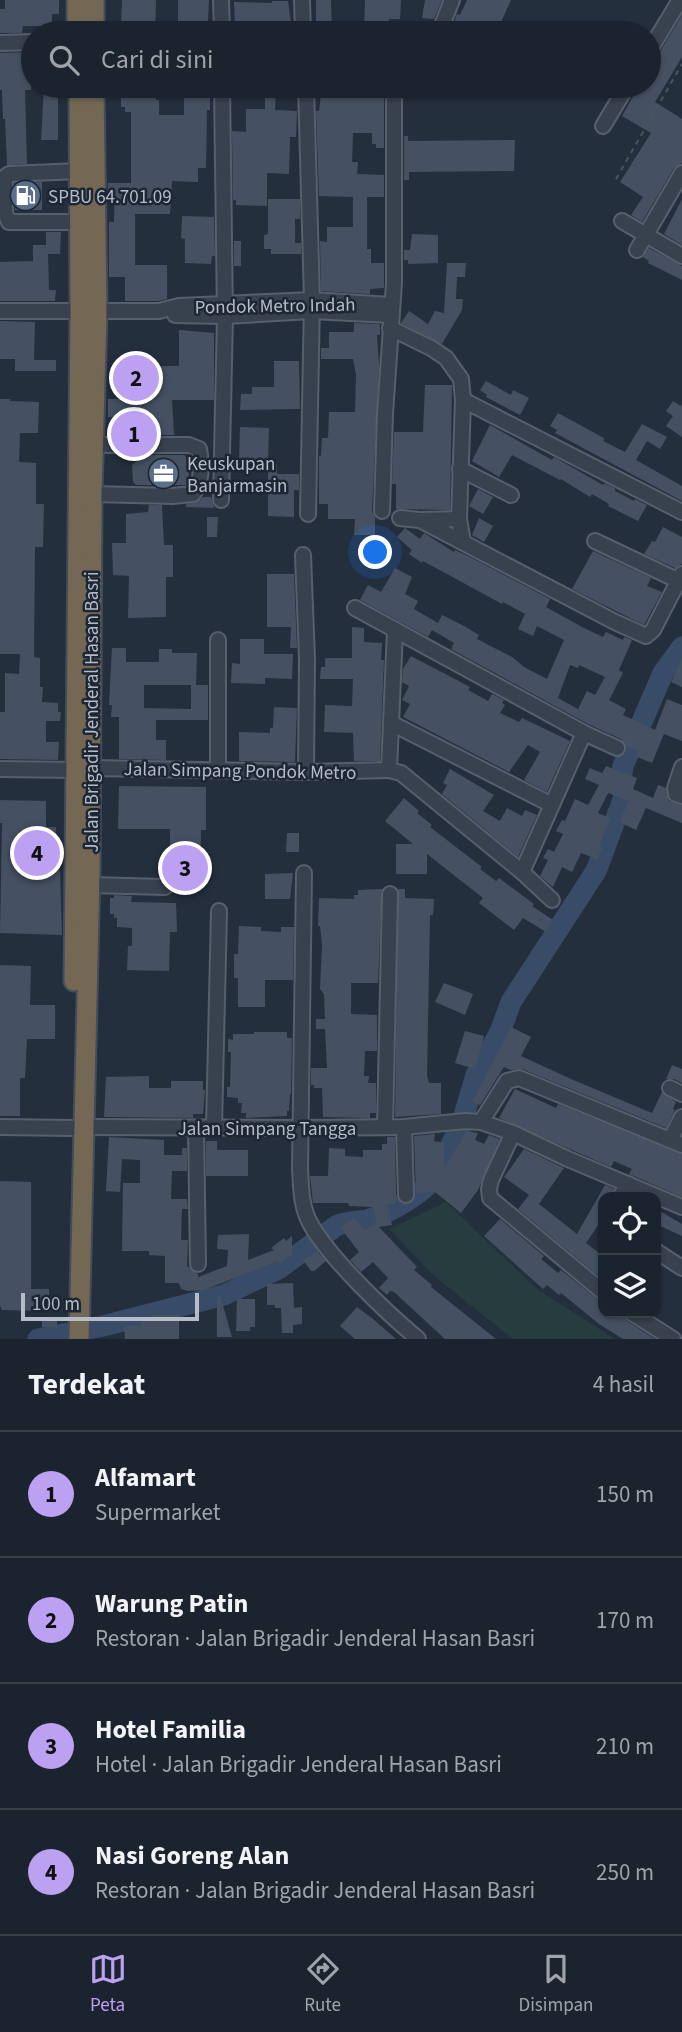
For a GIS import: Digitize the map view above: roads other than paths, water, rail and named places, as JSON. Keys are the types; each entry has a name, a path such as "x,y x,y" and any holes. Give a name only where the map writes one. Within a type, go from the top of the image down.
{"highway":[{"path":"77,0 78,21"},
{"path":"94,0 94,21"},
{"name":"Jalan Brigadir Jenderal Hasan Basri","path":"79,98 79,222 88,312"},
{"name":"Jalan Brigadir Jenderal Hasan Basri","path":"69,1339 74,1307 79,1013 85,876 84,610 94,98"},
{"name":"Jalan Brigadir Jenderal Hasan Basri","path":"84,610 92,494 92,445 87,380"},
{"name":"Jalan Brigadir Jenderal Hasan Basri","path":"74,1307 79,1339"}],"street":[{"path":"222,0 222,21"},
{"path":"302,0 303,21"},
{"path":"444,21 452,0"},
{"path":"661,31 680,0"},
{"path":"0,43 21,42"},
{"path":"221,500 224,311 222,98"},
{"path":"306,98 312,306 308,514"},
{"path":"382,511 390,316 394,283 394,98"},
{"path":"603,126 620,98"},
{"path":"79,171 9,174 5,177 5,213 9,222 79,222"},
{"path":"637,250 682,173"},
{"path":"622,221 682,256"},
{"name":"Pondok Metro Indah","path":"0,311 159,311 177,316 312,306 390,316"},
{"path":"390,316 446,358 461,379 463,400 459,519 463,542"},
{"path":"463,400 682,512"},
{"path":"92,445 189,444 199,449 201,459 198,484 193,494 92,494"},
{"path":"460,469 510,495"},
{"path":"400,518 459,519"},
{"path":"420,520 646,636 653,630 680,577 595,541"},
{"path":"303,555 307,659 306,772"},
{"path":"355,608 584,733 617,748"},
{"path":"395,630 389,770 401,773 522,872 552,900"},
{"path":"218,640 218,770"},
{"path":"391,723 552,805"},
{"path":"522,872 584,733"},
{"path":"682,767 675,788 676,794 682,796"},
{"name":"Jalan Simpang Pondok Metro","path":"0,769 306,772 389,770"},
{"path":"304,873 301,1186 310,1223 331,1252 418,1339"},
{"path":"85,876 165,887"},
{"path":"385,1127 390,894"},
{"path":"214,1128 219,911"},
{"path":"481,1122 508,1081 519,1078 676,1142 682,1117"},
{"name":"Jalan Simpang Tangga","path":"0,1128 404,1127 481,1122 513,1133 624,1191 682,1207"},
{"path":"404,1127 406,1195"},
{"path":"196,1128 198,1264"},
{"path":"513,1133 491,1180 490,1198 598,1289"},
{"path":"661,1254 682,1268"},
{"path":"640,1318 673,1339"}],"waterway":[{"path":"38,1339 103,1326 224,1295 280,1268 336,1226 383,1214 410,1199 432,1181 441,1169 460,1129 476,1075 500,1032 511,1002 596,871 624,797 621,781 623,766 663,673 682,647"}],"place":[{"name":"SPBU 64.701.09","path":"25,196"},
{"name":"Warung Patin","path":"136,378"},
{"name":"Alfamart","path":"134,434"},
{"name":"Keuskupan Banjarmasin","path":"164,474"},
{"name":"Nasi Goreng Alan","path":"37,853"},
{"name":"Hotel Familia","path":"185,868"}]}
